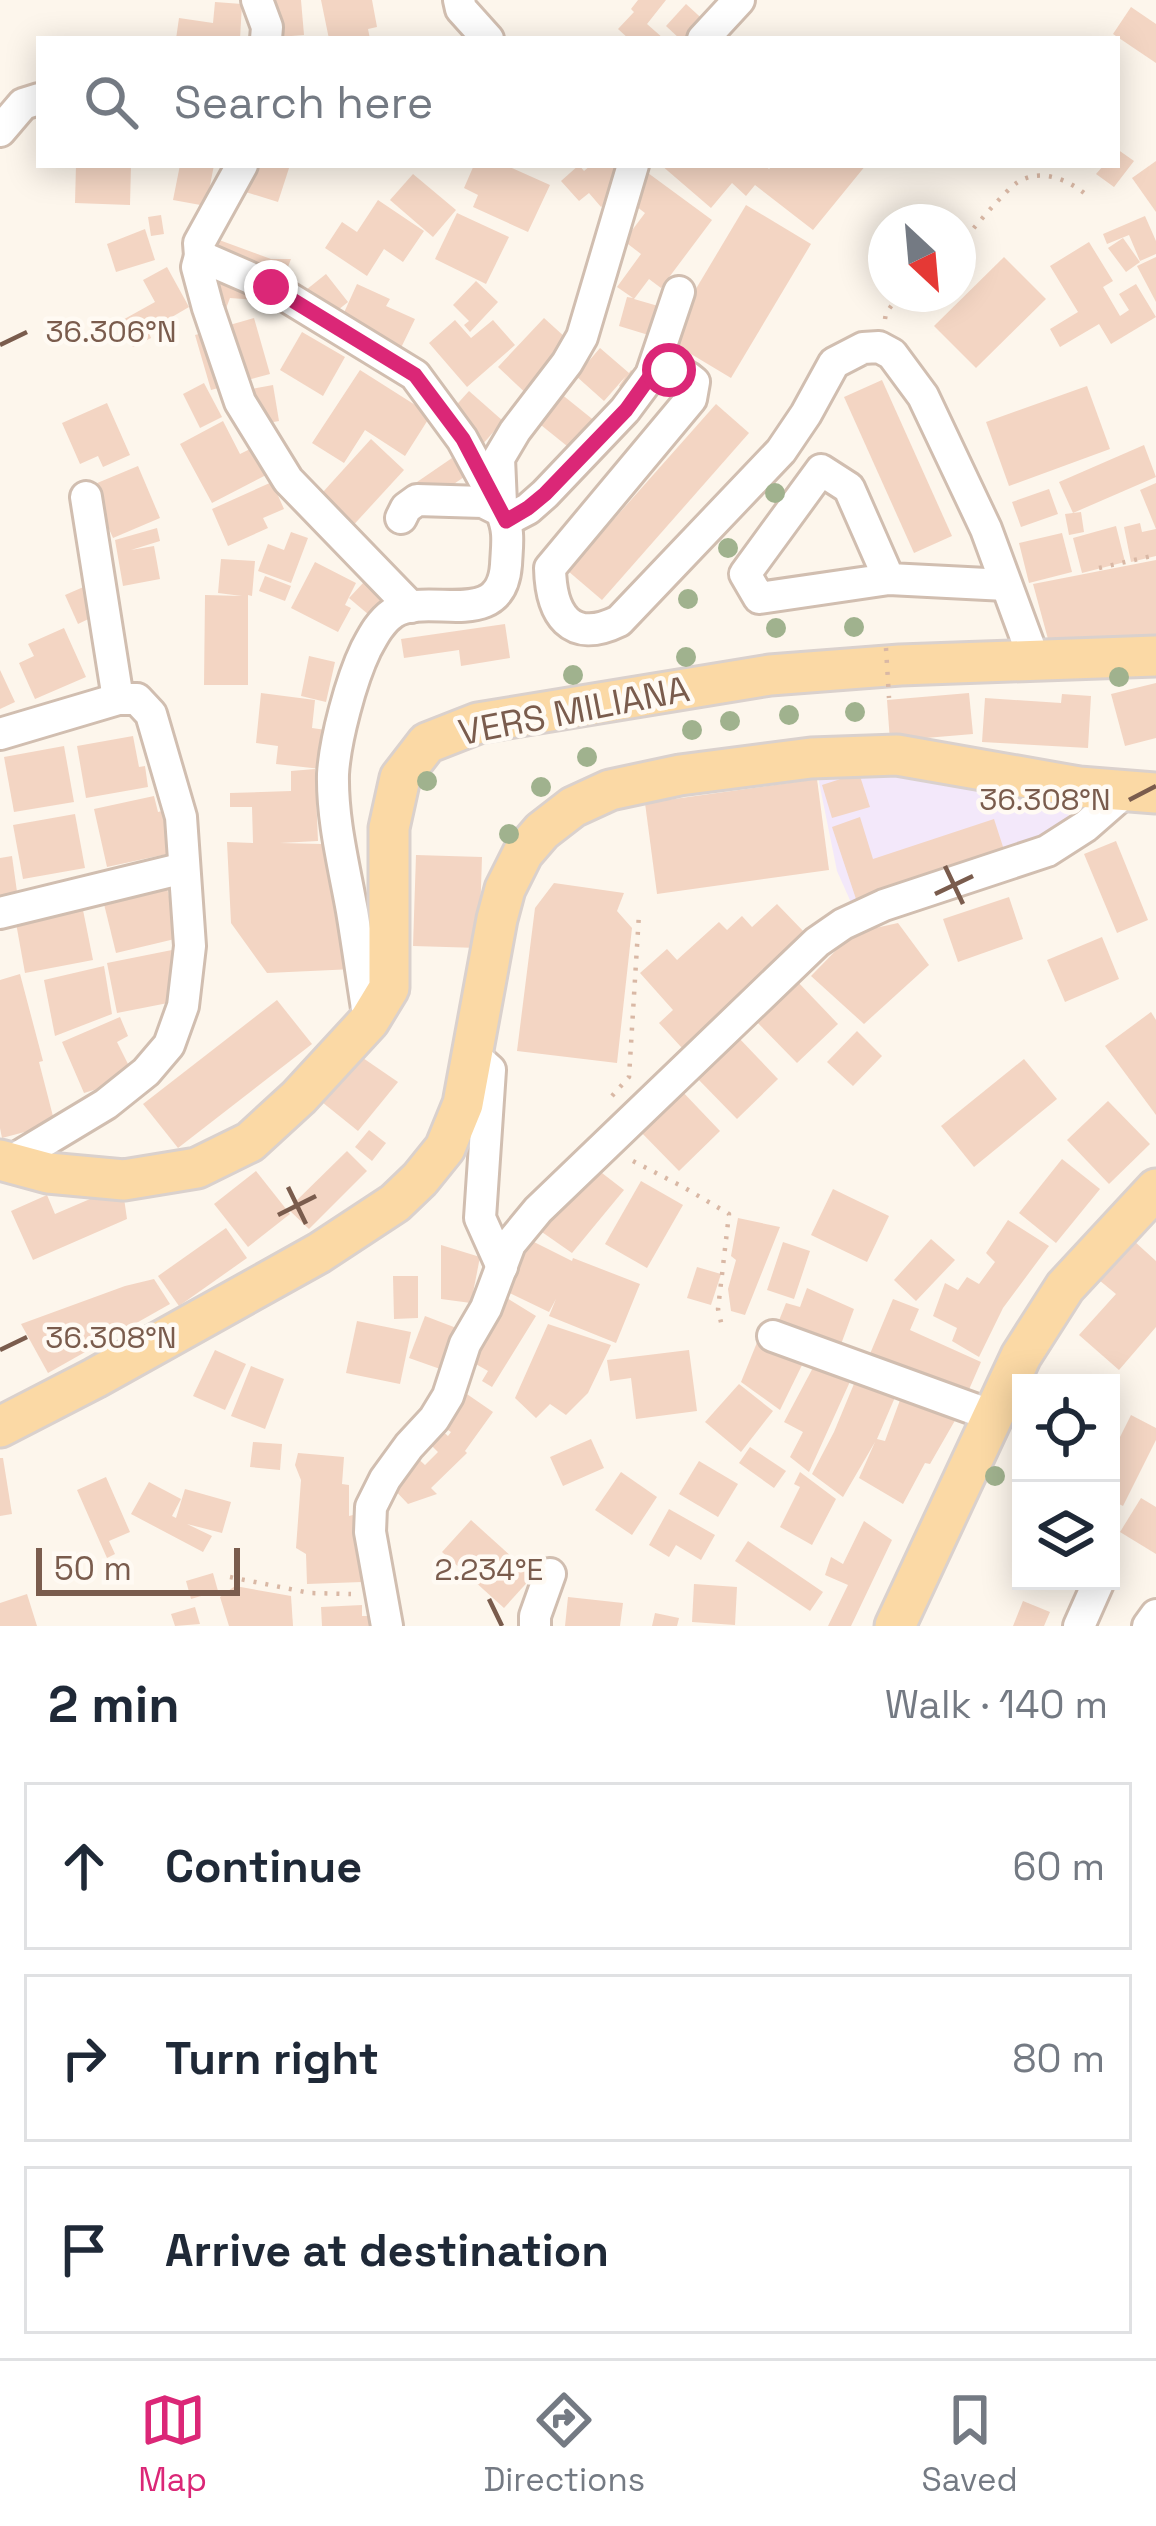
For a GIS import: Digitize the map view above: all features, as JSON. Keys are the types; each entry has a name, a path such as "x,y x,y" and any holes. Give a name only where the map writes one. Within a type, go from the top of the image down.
{"main road":[{"name":"VERS MILIANA","path":"4,1162 48,1173 124,1180 197,1168 250,1142 299,1097 369,1021 389,988 389,828 400,778 428,743 478,723 770,675 1156,656"},
{"path":"0,1427 319,1253 395,1203 420,1179 445,1148 464,1104 505,889 523,853 573,807 610,790 680,776 812,758 896,755 1058,784 1141,792"},
{"path":"895,1626 1021,1356 1065,1287 1156,1189"}],"street":[{"path":"257,0 266,36"},
{"path":"459,0 461,9 485,36"},
{"path":"706,36 739,0"},
{"path":"0,131 23,104 36,100"},
{"path":"240,168 200,243 197,267 240,402 289,480 411,607"},
{"path":"503,516 499,458 582,337 632,168"},
{"path":"200,256 271,287 415,375 463,439 508,528 505,578 494,595 473,606 395,610 377,628 346,705 333,772 339,842 369,1021"},
{"path":"503,516 528,508 545,494 626,410 651,375 679,292"},
{"path":"651,375 669,370 685,374 694,382 691,399 550,568 551,590 560,614 579,628 601,630 619,621 781,451 834,363 863,348 880,347 892,354 923,396 986,529 1035,662"},
{"path":"889,579 849,488 821,470 745,574 759,598 889,579 1006,585"},
{"path":"86,497 118,699"},
{"path":"400,518 417,500 484,502 503,516"},
{"path":"0,734 118,699 137,699 151,714 181,817 190,946 183,1006 169,1046 106,1104 4,1162"},
{"path":"384,1611 370,1532 371,1507 385,1479 448,1396 510,1244 538,1210 817,942 884,904 1047,851 1141,792"},
{"path":"0,913 184,868"},
{"path":"472,1054 490,1070 480,1217 502,1267"},
{"path":"772,1336 993,1416"},
{"path":"535,1626 550,1574"},
{"path":"1079,1626 1096,1590"},
{"path":"1148,1626 1156,1615"}],"path":[{"path":"976,227 1019,181 1070,180 1089,197"},
{"path":"1099,568 1156,555"},
{"path":"886,648 889,698"},
{"path":"602,1108 629,1077 640,914"},
{"path":"603,1147 729,1214 718,1310 723,1331"},
{"path":"230,1577 384,1611"}],"shaded area":[{"path":"821,771 908,773 1067,792 1069,820 1012,854 853,907 837,871 819,782"}],"building":[{"path":"250,0 301,0 304,35 253,36"},
{"path":"321,0 372,0 377,27 368,29 369,36 328,36"},
{"path":"638,0 666,0 647,24 661,36 626,36 618,29 634,12 631,9"},
{"path":"215,2 242,4 240,36 176,36 179,18 213,23"},
{"path":"686,4 709,25 699,36 677,36 666,26"},
{"path":"1131,7 1156,24 1156,63 1120,36 1113,34"},
{"path":"1120,151 1134,161 1114,187 1096,174 1101,168 1120,168"},
{"path":"1156,161 1156,212 1132,178"},
{"path":"76,168 131,168 130,205 75,203"},
{"path":"179,168 213,168 206,206 173,200"},
{"path":"239,168 289,168 278,202 233,188"},
{"path":"473,168 512,168 550,185 528,232 473,207 478,195 464,188"},
{"path":"576,168 646,168 601,207 589,193 579,201 561,181"},
{"path":"664,168 864,168 813,230 755,185 746,196 732,183 711,208"},
{"path":"648,173 712,220 661,288 649,279 634,299 665,308 655,337 619,326 627,297 633,298 617,287 641,254 624,241 645,213 628,200"},
{"path":"413,174 456,210 433,237 390,200"},
{"path":"378,200 424,231 403,262 384,249 367,276 325,248 342,222 357,232"},
{"path":"746,205 811,244 731,378 666,339"},
{"path":"457,213 509,237 486,284 435,259"},
{"path":"161,215 164,234 151,236 148,217"},
{"path":"1145,216 1156,241 1156,254 1140,261 1129,235 1107,244 1103,234"},
{"path":"145,229 155,260 116,272 107,244"},
{"path":"211,237 271,259 291,259 281,285 282,302 230,298 222,319 196,320 195,299"},
{"path":"1123,238 1140,262 1126,272 1108,248"},
{"path":"1089,242 1113,281 1103,287 1120,316 1129,310 1119,294 1136,284 1156,317 1111,344 1099,324 1060,347 1050,329 1078,312 1050,266"},
{"path":"1004,257 1046,299 976,368 934,326 948,312 976,312 976,285"},
{"path":"1156,257 1156,302 1137,266"},
{"path":"167,267 189,307 148,331 151,338 133,347 119,322 155,302 143,280"},
{"path":"326,274 348,302 323,322 301,294"},
{"path":"476,281 498,302 470,332 464,325 469,321 453,305"},
{"path":"357,284 390,299 386,306 415,319 397,356 337,328"},
{"path":"254,318 270,374 211,390 195,335"},
{"path":"544,318 577,348 531,398 498,367"},
{"path":"455,320 471,338 493,320 515,345 467,387 429,343"},
{"path":"302,332 345,357 323,396 280,370"},
{"path":"600,348 629,373 641,376 629,393 619,386 626,376 604,401 576,376"},
{"path":"360,370 431,415 405,456 365,430 344,463 312,443"},
{"path":"882,380 952,536 914,553 844,397"},
{"path":"204,383 222,417 200,428 183,394"},
{"path":"273,385 279,421 243,428 236,392"},
{"path":"1087,386 1110,449 1009,486 986,422"},
{"path":"555,389 596,422 572,450 531,417"},
{"path":"469,391 503,421 475,453 440,423"},
{"path":"107,403 130,455 103,467 98,456 80,464 62,423"},
{"path":"716,404 749,433 602,600 568,571"},
{"path":"223,421 240,454 254,447 268,474 212,503 180,444"},
{"path":"371,439 404,470 337,543 304,513"},
{"path":"1144,445 1156,477 1073,513 1059,482"},
{"path":"452,458 464,477 429,501 417,482"},
{"path":"138,466 160,518 113,538 90,486"},
{"path":"272,482 284,509 263,518 268,528 228,546 212,509"},
{"path":"1156,483 1156,529 1140,490"},
{"path":"1049,489 1058,514 1021,527 1012,502"},
{"path":"1081,512 1084,532 1069,535 1065,514"},
{"path":"1140,523 1142,532 1156,529 1156,556 1131,562 1124,527"},
{"path":"1116,526 1125,562 1082,573 1073,538"},
{"path":"157,528 160,541 131,550 154,546 160,579 123,586 115,540"},
{"path":"291,532 308,538 291,583 258,571 268,544 284,550"},
{"path":"1062,533 1072,572 1029,583 1019,543"},
{"path":"221,559 255,561 252,596 248,595 248,685 204,685 205,595 242,596 218,593"},
{"path":"1156,560 1156,636 1048,639 1033,584"},
{"path":"315,562 356,583 345,605 351,608 338,632 291,608"},
{"path":"265,576 291,586 285,601 259,591"},
{"path":"364,582 390,604 375,620 349,598"},
{"path":"88,585 101,613 78,624 65,595"},
{"path":"505,624 510,658 461,666 459,650 404,658 401,639"},
{"path":"64,628 86,677 35,699 19,663 34,656 28,644"},
{"path":"309,656 335,662 326,702 301,696"},
{"path":"0,670 15,702 0,709"},
{"path":"1156,683 1156,738 1125,746 1111,694"},
{"path":"261,693 315,700 312,728 326,730 321,769 276,764 278,746 256,743"},
{"path":"969,693 973,734 890,741 887,700"},
{"path":"1062,694 1091,696 1088,748 982,742 985,698 1061,703"},
{"path":"133,736 148,787 86,798 77,746"},
{"path":"64,746 74,802 14,812 4,757"},
{"path":"315,769 318,841 280,843 322,844 354,969 267,973 231,923 227,842 253,843 252,807 230,807 230,793 291,791 291,771"},
{"path":"859,773 870,807 832,818 822,785"},
{"path":"817,779 829,870 657,894 645,803"},
{"path":"154,796 158,812 170,809 169,862 167,854 107,867 94,809"},
{"path":"75,814 85,868 23,879 13,825"},
{"path":"860,817 873,859 994,819 1005,853 857,902 832,827"},
{"path":"1116,841 1148,920 1117,933 1084,854"},
{"path":"416,855 482,857 479,948 413,946"},
{"path":"12,856 18,899 0,902 0,858"},
{"path":"554,883 624,893 617,911 632,928 617,1063 517,1051 535,908"},
{"path":"166,884 179,938 116,953 103,900"},
{"path":"1009,897 1023,939 958,962 943,919"},
{"path":"777,904 806,934 682,1048 659,1023 673,1010 640,973 667,949 677,960 719,922 727,930 742,916 752,927"},
{"path":"83,910 93,960 25,973 16,923"},
{"path":"898,923 929,965 864,1024 811,976 853,933"},
{"path":"1102,937 1119,979 1065,1002 1047,960"},
{"path":"172,950 173,1002 117,1013 107,963"},
{"path":"104,966 112,1014 55,1036 44,980"},
{"path":"20,974 55,1124 2,1138 0,980"},
{"path":"796,980 838,1024 797,1063 755,1020"},
{"path":"277,1000 312,1044 178,1148 143,1104"},
{"path":"1151,1012 1156,1020 1156,1115 1105,1046"},
{"path":"120,1017 128,1036 117,1042 130,1068 110,1085 84,1093 62,1042"},
{"path":"857,1031 882,1056 853,1086 827,1062"},
{"path":"737,1036 778,1079 737,1119 695,1076"},
{"path":"360,1056 398,1082 358,1131 322,1102"},
{"path":"1024,1059 1057,1099 974,1167 941,1126"},
{"path":"679,1088 720,1131 679,1171 637,1128"},
{"path":"1108,1101 1150,1144 1109,1184 1067,1140"},
{"path":"369,1130 386,1143 372,1161 355,1147"},
{"path":"347,1151 367,1171 309,1229 288,1209"},
{"path":"1062,1159 1100,1189 1056,1243 1019,1213"},
{"path":"256,1171 290,1214 248,1247 214,1204"},
{"path":"602,1173 624,1190 572,1253 539,1230 562,1200"},
{"path":"641,1181 683,1205 647,1268 605,1244"},
{"path":"833,1189 889,1216 867,1262 811,1235"},
{"path":"47,1195 55,1214 97,1196 124,1198 127,1219 33,1260 11,1211"},
{"path":"738,1218 780,1227 745,1315 731,1311 728,1289 736,1260 731,1256"},
{"path":"1008,1220 1049,1246 1003,1308 979,1357 952,1341 957,1328 933,1316 945,1283 958,1290 967,1277 979,1284 995,1262 986,1253"},
{"path":"226,1228 247,1258 179,1306 158,1276"},
{"path":"526,1238 572,1261 640,1284 616,1343 549,1316 556,1299 549,1312 501,1289"},
{"path":"931,1239 955,1260 916,1301 894,1280"},
{"path":"1134,1241 1156,1261 1156,1327 1119,1370 1079,1335 1116,1294 1099,1280"},
{"path":"783,1242 810,1251 794,1299 767,1290"},
{"path":"441,1245 480,1257 471,1303 441,1299"},
{"path":"697,1267 721,1274 711,1305 687,1298"},
{"path":"393,1276 418,1276 418,1318 394,1319"},
{"path":"154,1279 170,1304 48,1373 21,1324"},
{"path":"807,1288 854,1309 840,1347 778,1323 786,1303 800,1307"},
{"path":"505,1297 536,1316 492,1387 482,1381 488,1371 467,1359"},
{"path":"893,1299 919,1309 910,1330 981,1362 964,1401 867,1361"},
{"path":"425,1316 459,1329 443,1370 409,1358"},
{"path":"357,1321 411,1332 400,1384 346,1373"},
{"path":"548,1324 611,1345 588,1393 566,1415 550,1404 536,1418 515,1398"},
{"path":"758,1340 805,1359 780,1410 741,1382"},
{"path":"215,1350 246,1364 225,1410 193,1396"},
{"path":"689,1350 697,1411 636,1419 631,1378 610,1381 607,1360"},
{"path":"816,1362 853,1375 809,1472 790,1457 803,1432 784,1422"},
{"path":"251,1366 284,1379 265,1429 231,1416"},
{"path":"856,1379 896,1395 877,1439 885,1441 903,1392 961,1410 903,1504 859,1478 875,1442 843,1497 812,1474"},
{"path":"739,1384 773,1411 741,1452 705,1422"},
{"path":"461,1390 493,1412 467,1453 431,1488 437,1494 408,1504 390,1485 413,1454 425,1465 438,1452 426,1440 438,1427 448,1436 451,1432 437,1423"},
{"path":"1131,1415 1156,1428 1156,1440 1123,1506 1120,1504 1120,1437"},
{"path":"591,1439 604,1468 563,1486 550,1457"},
{"path":"253,1442 282,1444 280,1470 250,1467"},
{"path":"750,1447 786,1471 774,1488 739,1463"},
{"path":"298,1453 344,1457 342,1484 349,1485 349,1516 357,1514 362,1582 307,1584 306,1554 296,1548"},
{"path":"0,1458 12,1514 0,1516"},
{"path":"699,1461 738,1484 718,1517 679,1494"},
{"path":"621,1472 657,1497 632,1535 595,1510"},
{"path":"800,1472 836,1499 812,1545 780,1527 800,1487 794,1484"},
{"path":"106,1477 130,1532 109,1541 115,1554 107,1558 77,1490"},
{"path":"149,1482 181,1499 172,1516 176,1518 185,1489 231,1502 222,1533 187,1524 212,1536 203,1552 131,1514"},
{"path":"1141,1498 1156,1507 1156,1554 1120,1532"},
{"path":"669,1509 715,1535 701,1560 676,1545 669,1557 649,1545"},
{"path":"471,1520 533,1576 504,1608 442,1552"},
{"path":"864,1521 892,1540 851,1626 828,1626 848,1585 825,1575 831,1557 843,1564"},
{"path":"748,1541 823,1592 810,1611 735,1561"},
{"path":"213,1573 218,1591 191,1599 186,1581"},
{"path":"694,1584 737,1587 735,1625 692,1622"},
{"path":"235,1586 291,1596 293,1626 229,1626 220,1597"},
{"path":"27,1594 37,1626 0,1626 0,1603"},
{"path":"568,1597 623,1603 620,1626 565,1626"},
{"path":"1023,1601 1050,1612 1044,1626 1013,1626"},
{"path":"362,1605 362,1616 374,1616 375,1626 322,1626 321,1607"},
{"path":"195,1607 200,1624 175,1626 171,1614"},
{"path":"655,1613 679,1618 677,1626 652,1626"}],"route":[{"path":"271,287 415,375 463,439 506,521 545,494 626,410 651,375 669,370"}]}
